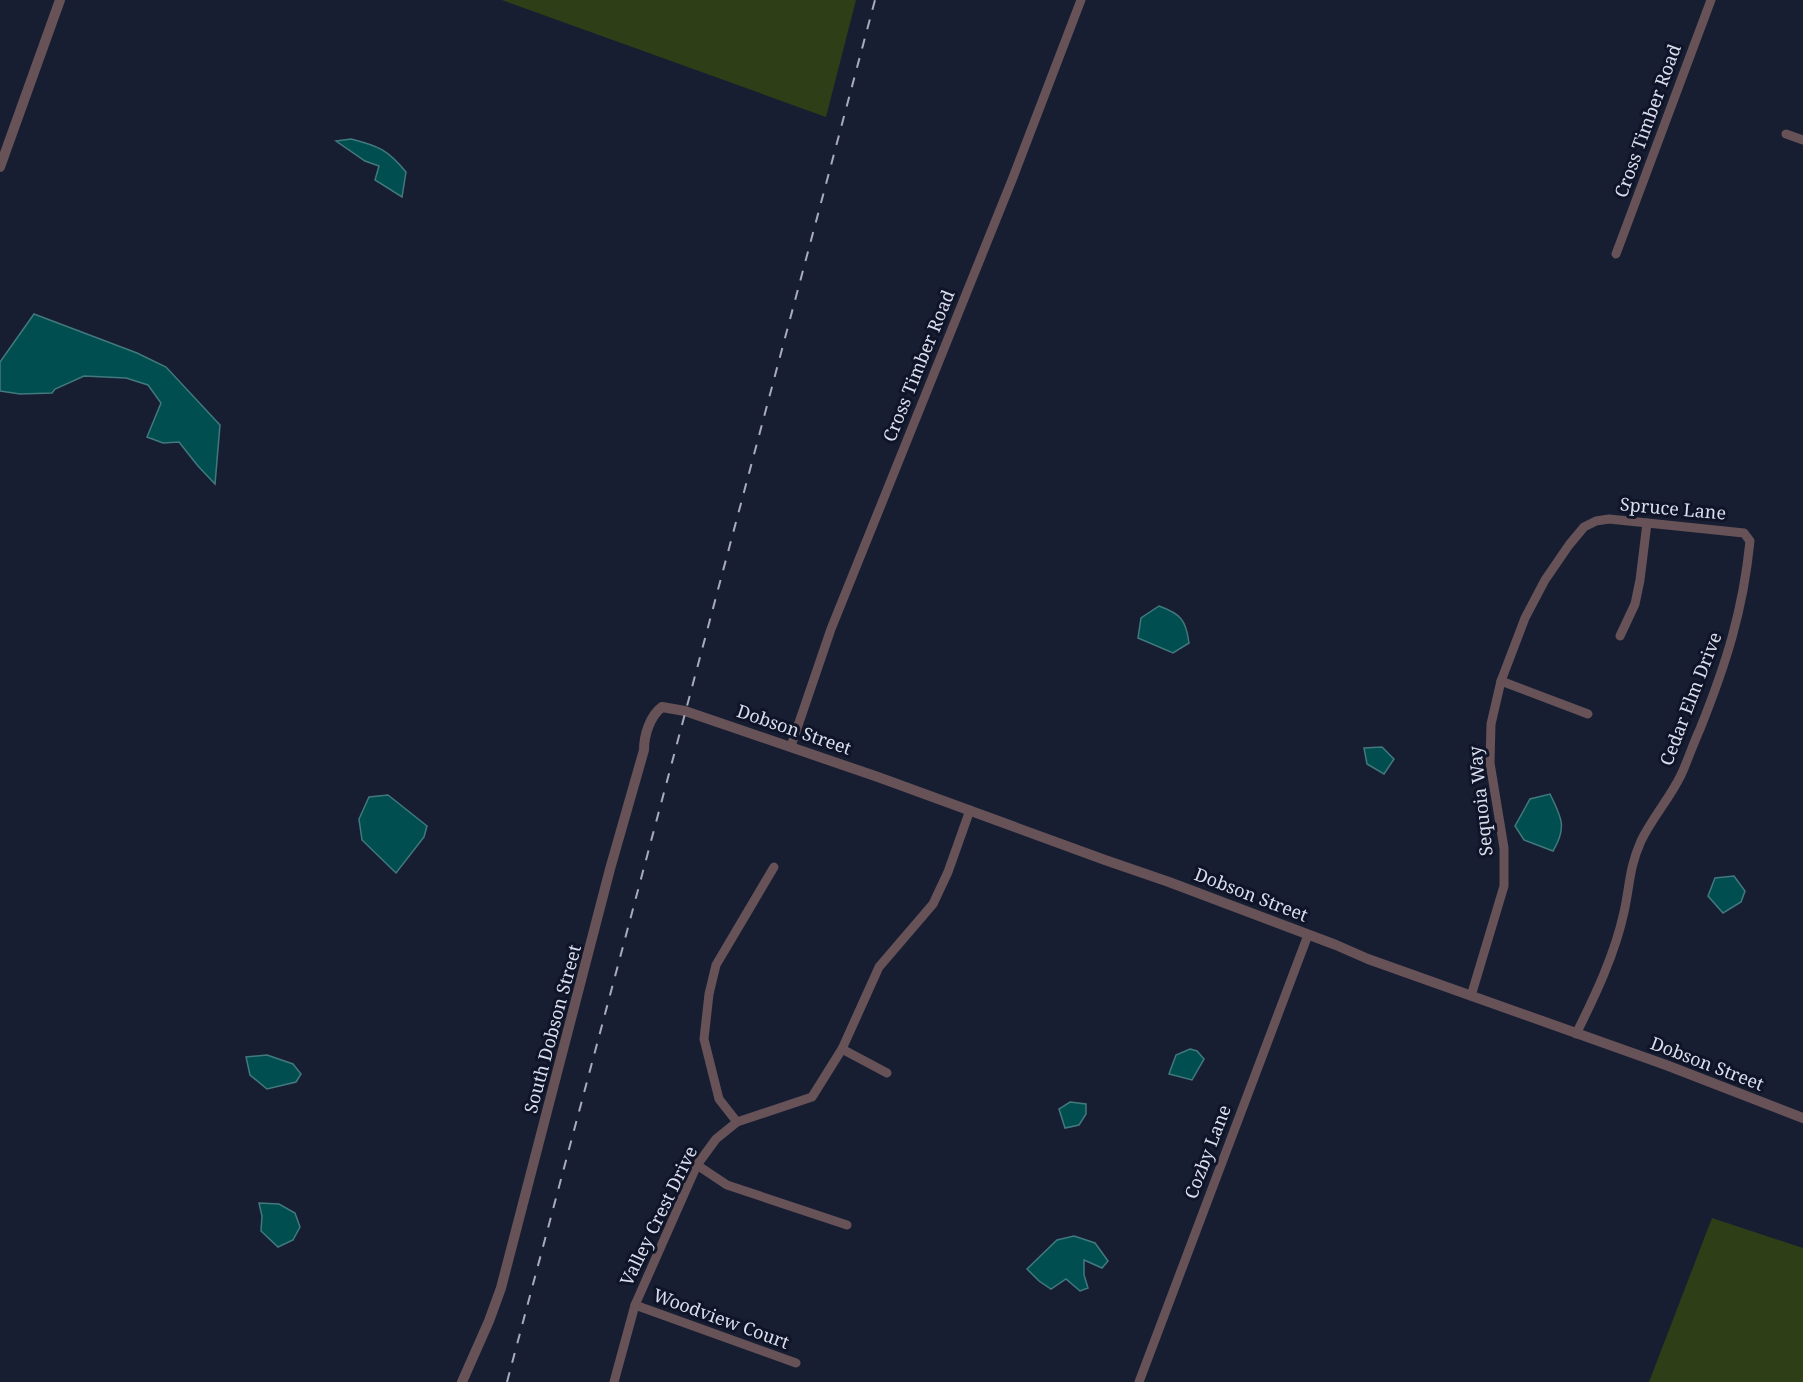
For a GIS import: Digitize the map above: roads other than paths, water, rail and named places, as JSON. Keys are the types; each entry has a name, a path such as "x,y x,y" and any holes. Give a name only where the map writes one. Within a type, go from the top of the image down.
{"street":[{"path":"0,167 60,0"},
{"name":"Cross Timber Road","path":"790,746 836,618 1012,180 1081,0"},
{"name":"Cross Timber Road","path":"1616,254 1711,0"},
{"path":"1786,134 1803,140"},
{"name":"Spruce Lane","path":"1596,521 1609,519 1725,530 1747,535"},
{"name":"Sequoia Way","path":"1472,996 1504,886 1504,848 1490,763 1491,724 1501,681 1525,618 1545,580 1584,526 1596,521"},
{"path":"1620,636 1635,604 1641,580 1647,523"},
{"name":"Cedar Elm Drive","path":"1576,1034 1594,997 1615,943 1624,912 1630,869 1641,840 1680,777 1726,663 1742,602 1750,540 1747,535"},
{"path":"1501,681 1588,714"},
{"name":"South Dobson Street","path":"462,1382 501,1288 650,722 656,712 663,707 686,711"},
{"name":"Dobson Street","path":"686,711 970,810 1308,934 1368,959 1677,1069 1803,1118"},
{"name":"Valley Crest Drive","path":"614,1382 635,1305 698,1165 716,1139 737,1122 812,1097 842,1049 879,968 933,904 948,872 970,810"},
{"path":"737,1122 719,1099 704,1039 709,994 716,965 774,867"},
{"name":"Cozby Lane","path":"1139,1382 1308,934"},
{"path":"842,1049 887,1073"},
{"path":"698,1165 727,1185 847,1225"},
{"name":"Woodview Court","path":"635,1305 796,1363"}],"railway":[{"path":"507,1382 875,0"}]}
